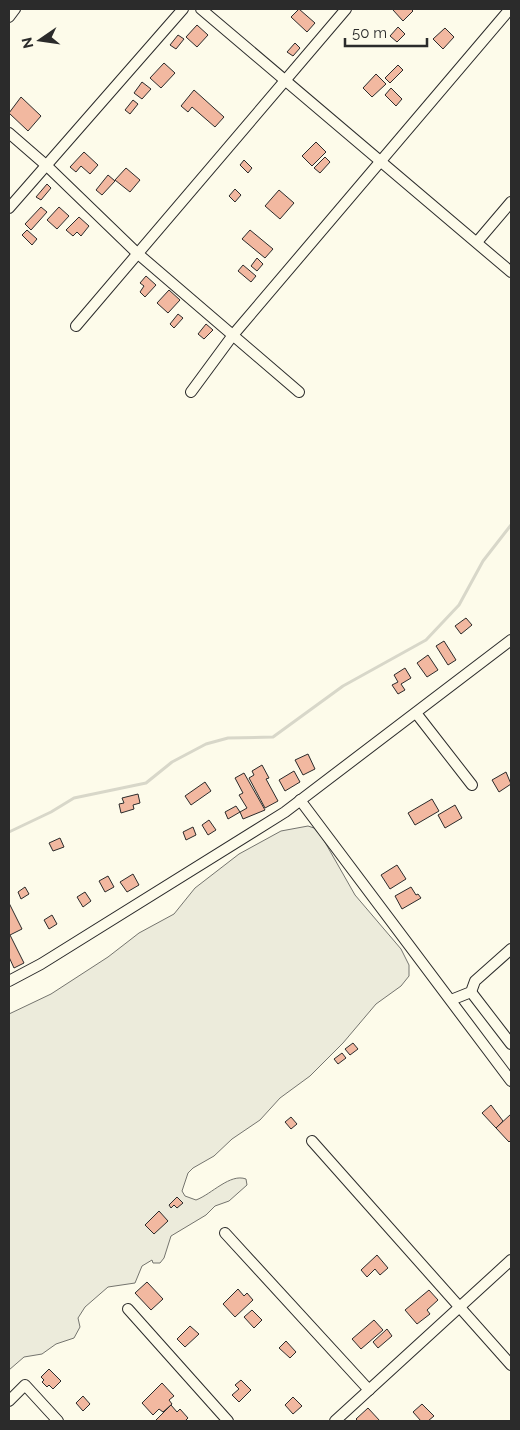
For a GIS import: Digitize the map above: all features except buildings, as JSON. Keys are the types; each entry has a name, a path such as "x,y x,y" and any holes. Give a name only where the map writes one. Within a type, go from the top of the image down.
{"street":[{"path":"9,16 16,9"},
{"path":"9,208 183,9"},
{"path":"202,9 511,272"},
{"path":"76,326 284,79 346,9"},
{"path":"191,392 233,336 510,9"},
{"path":"9,133 47,166 137,253 299,392"},
{"path":"477,242 511,202"},
{"path":"9,981 41,964 300,800 511,640"},
{"path":"416,713 472,785"},
{"path":"300,800 511,1081"},
{"path":"451,1000 471,992 475,981 511,949"},
{"path":"471,992 511,1044"},
{"path":"312,1141 511,1365"},
{"path":"225,1233 368,1390"},
{"path":"335,1421 511,1260"},
{"path":"128,1309 228,1421"},
{"path":"9,1401 25,1385 58,1421"}],"shaded area":[{"path":"308,826 314,828 322,837 355,895 401,949 409,965 409,976 401,986 376,1004 343,1043 310,1076 280,1098 260,1120 232,1139 214,1156 193,1168 188,1173 182,1191 185,1196 196,1200 227,1181 240,1178 246,1179 247,1185 229,1201 215,1206 206,1215 171,1236 164,1258 160,1263 153,1263 152,1260 142,1266 135,1283 108,1287 85,1307 78,1318 80,1327 74,1338 56,1344 42,1354 24,1357 9,1370 9,1014 51,994 108,957 139,933 174,914 195,888 239,854 281,831"}],"waterway":[{"path":"9,832 51,812 74,798 146,783 172,762 206,744 228,738 273,737 343,686 426,640 459,605 483,561 511,525"}]}
